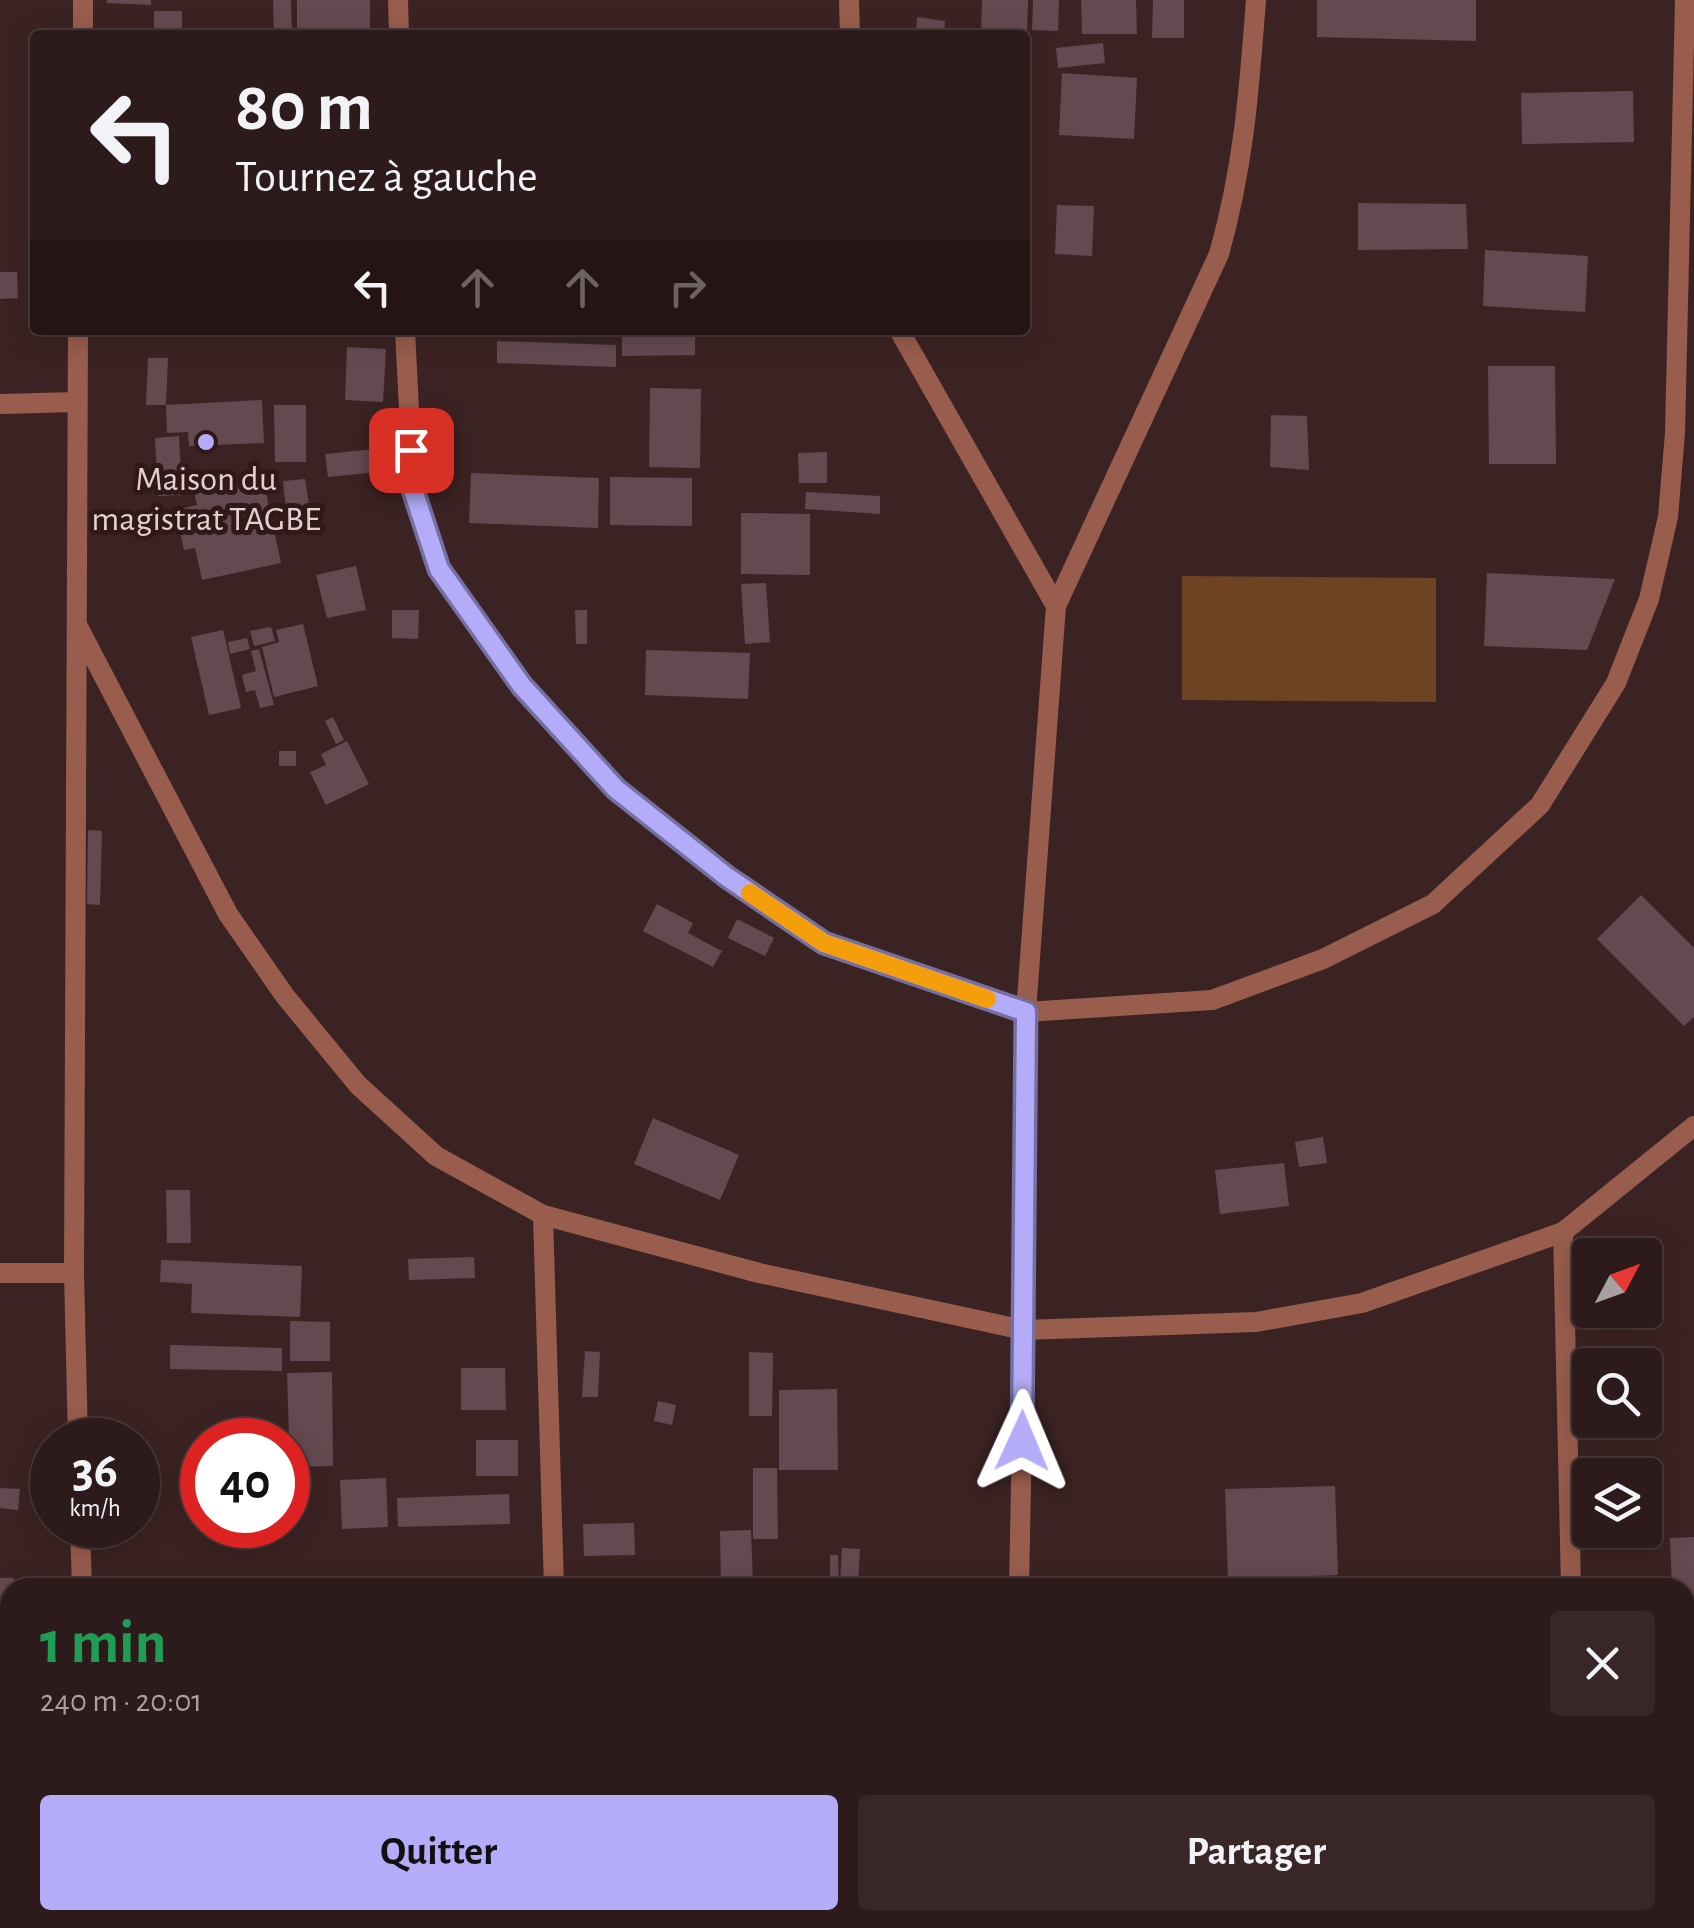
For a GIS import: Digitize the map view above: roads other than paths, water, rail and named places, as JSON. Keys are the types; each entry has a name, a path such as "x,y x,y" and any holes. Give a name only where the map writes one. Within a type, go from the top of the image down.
{"street":[{"path":"82,30 83,0"},
{"path":"398,0 399,30"},
{"path":"849,0 850,30"},
{"path":"1019,1578 1026,1012 1056,606 1219,254 1236,195 1246,138 1256,0"},
{"path":"405,335 413,490 439,569 522,686 616,789 727,877 824,943 1026,1012 1212,1000 1324,959 1434,904 1540,805 1616,683 1649,599 1668,517 1675,434 1685,0"},
{"path":"77,1418 74,1273 78,335"},
{"path":"902,335 1056,606"},
{"path":"0,404 77,402"},
{"path":"76,625 228,914 285,996 358,1085 436,1156 543,1214 758,1273 1024,1330 1256,1322 1362,1303 1564,1232 1694,1126"},
{"path":"543,1214 554,1578"},
{"path":"1564,1232 1571,1578"},
{"path":"0,1273 74,1273"},
{"path":"81,1548 82,1578"}],"place":[{"name":"Maison du magistrat TAGBE","path":"206,442"}]}
